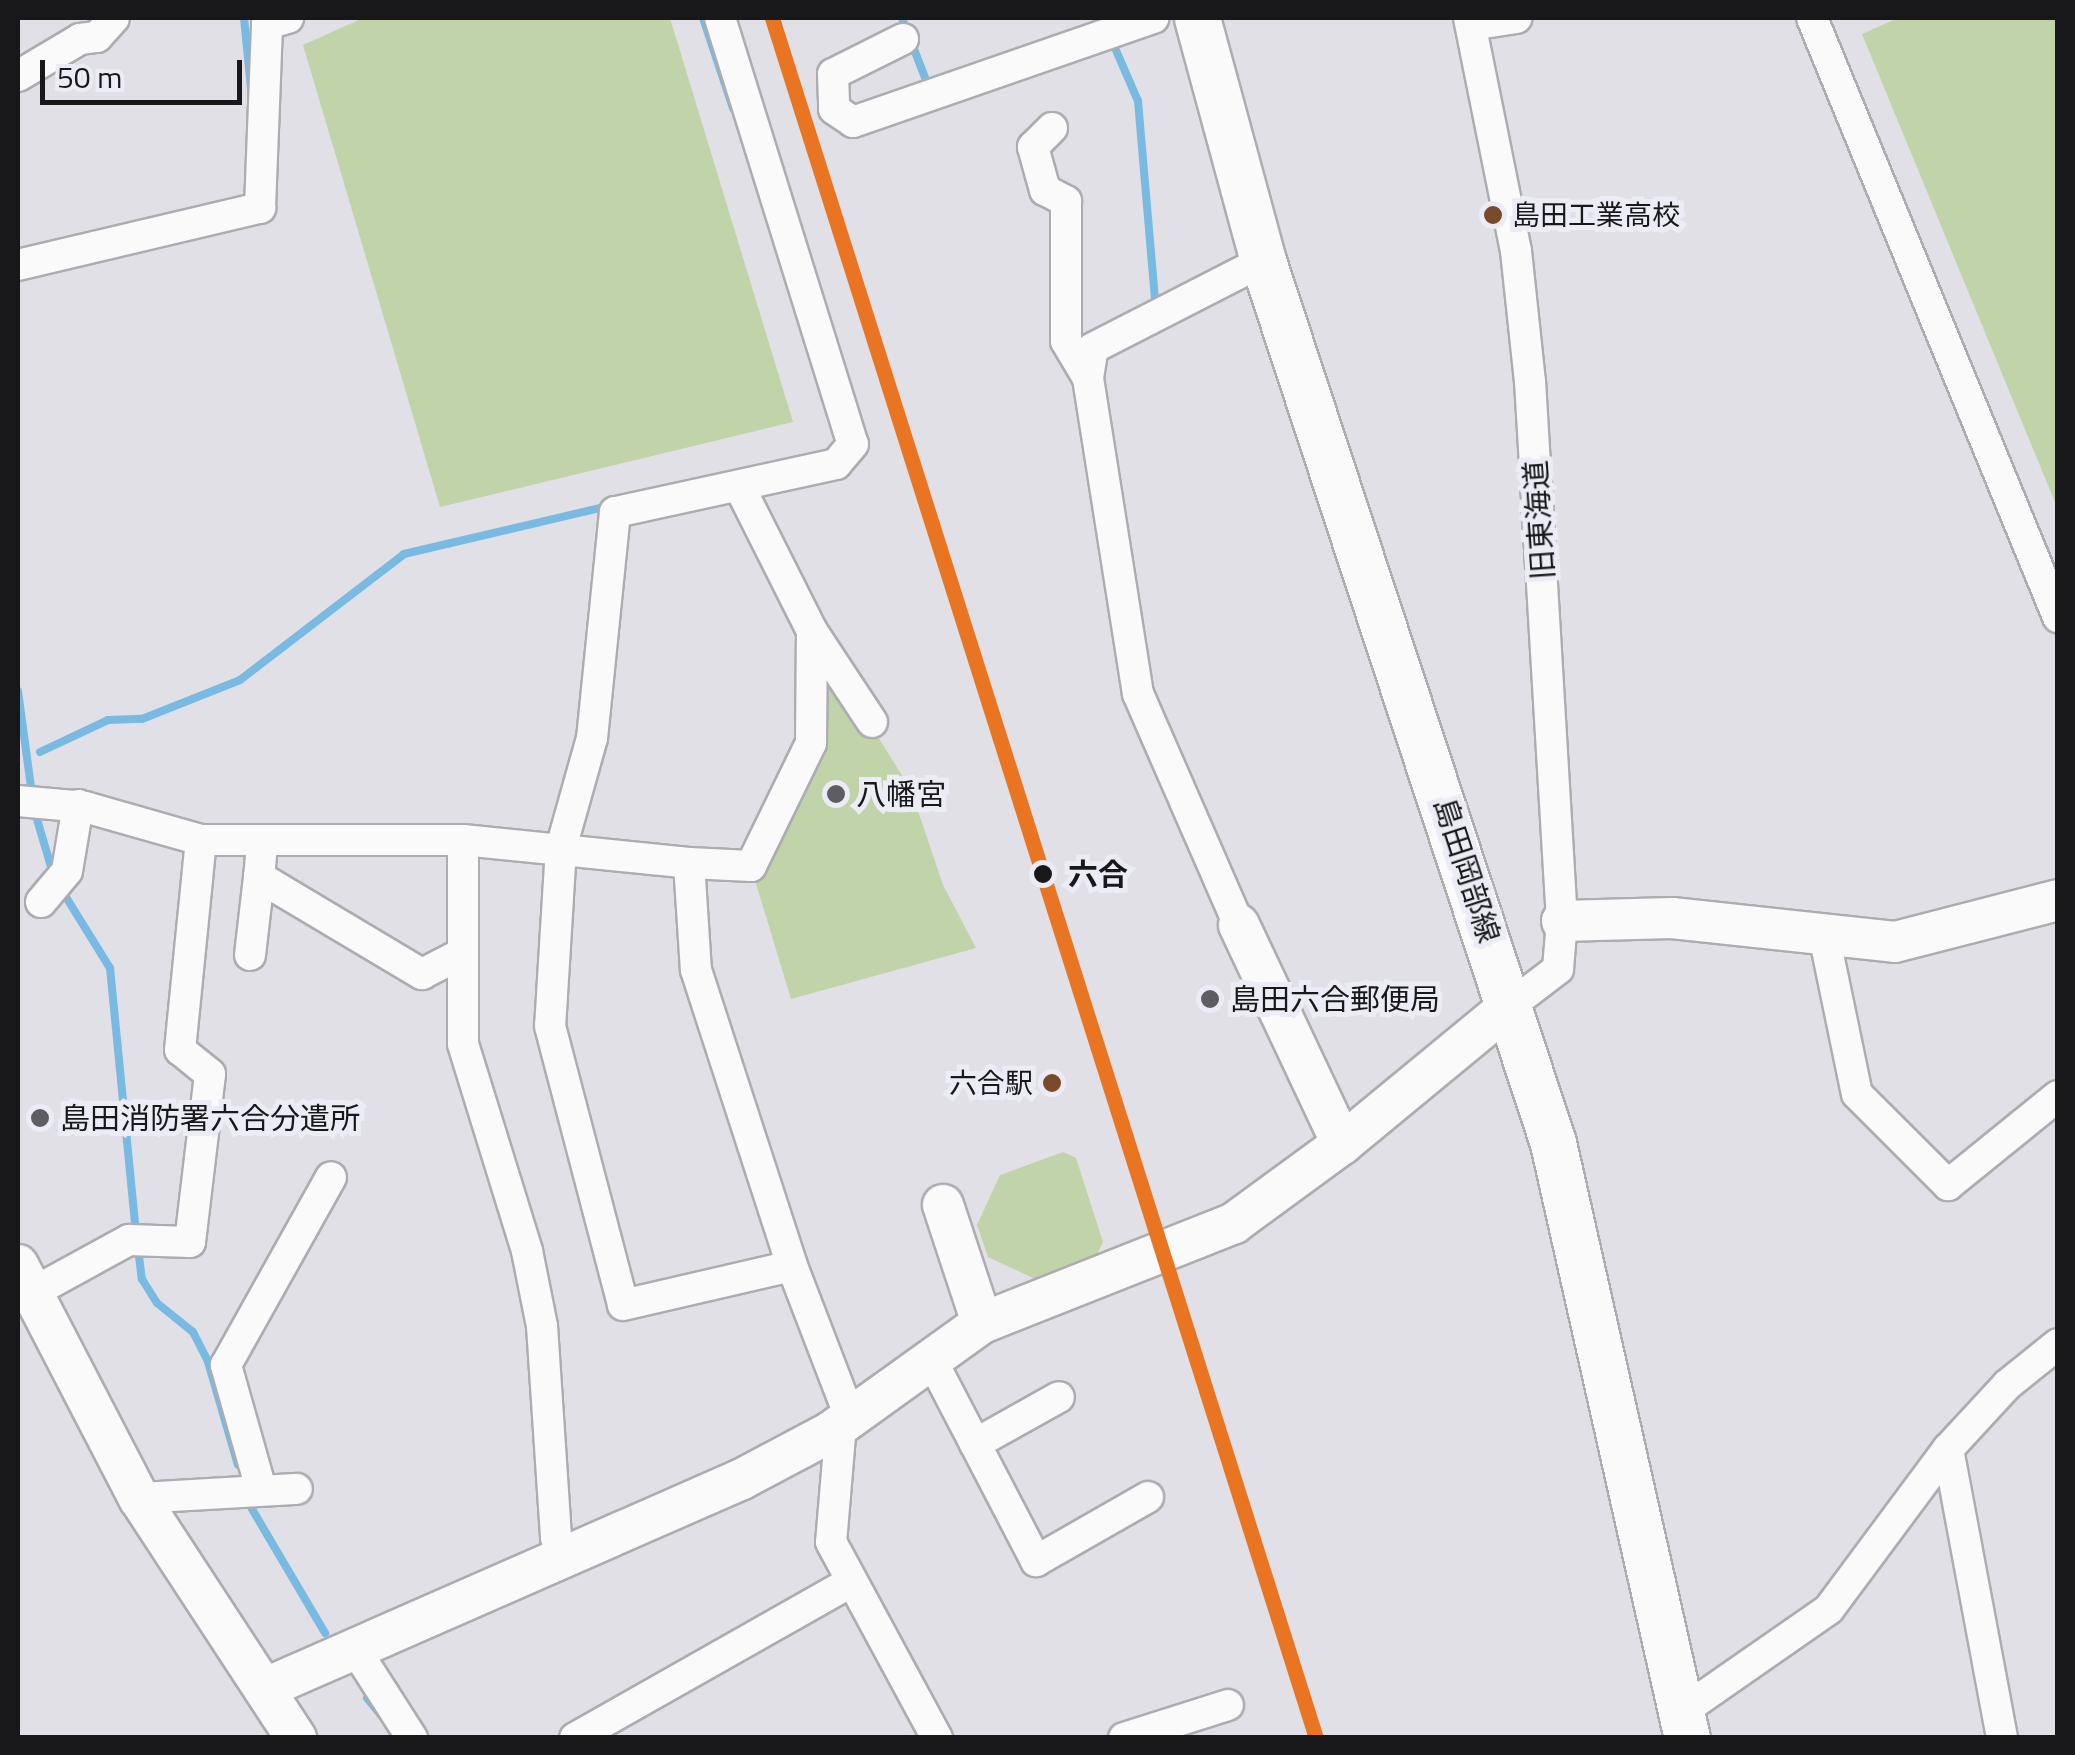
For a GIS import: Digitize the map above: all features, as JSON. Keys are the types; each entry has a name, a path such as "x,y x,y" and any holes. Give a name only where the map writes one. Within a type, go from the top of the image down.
{"main road":[{"name":"島田岡部線","path":"1197,18 1263,261 1512,1004 1583,1256 1684,1725"}],"street":[{"path":"18,76 80,40 96,37 114,18"},
{"path":"18,265 260,208 267,24 288,18"},
{"path":"720,18 854,444 836,464 615,512 592,738 561,848 550,1026 624,1305 792,1266"},
{"path":"903,40 833,74 834,109 853,122 1153,18"},
{"path":"1470,21 1516,18"},
{"path":"1812,18 2058,616"},
{"name":"旧東海道","path":"1470,21 1516,251 1528,363 1562,921 1558,969 1512,1004"},
{"path":"1052,128 1032,147 1045,190 1066,201 1066,341 1088,378 1112,505 1124,638 1138,694 1239,926 1342,1144"},
{"path":"1088,378 1093,348 1263,261"},
{"path":"739,486 812,631 872,722"},
{"path":"18,801 78,805 200,840 262,844 462,840 751,866 811,743 812,631"},
{"path":"43,899 67,872 78,805"},
{"path":"200,840 180,1050 210,1074 190,1242 129,1240 25,1279 138,1498 268,1686 296,1738"},
{"path":"462,840 464,1044 527,1252 542,1326 556,1538 564,1559"},
{"path":"250,955 262,844"},
{"path":"689,863 696,970 846,1421 829,1525 849,1582 937,1738"},
{"path":"259,877 422,974 462,954"},
{"path":"1562,921 1672,918 1895,942 2058,900"},
{"path":"1824,934 1857,1094 1948,1185 2058,1096"},
{"path":"268,1686 742,1478 846,1421 982,1323 1200,1242 1342,1144 1512,1004"},
{"path":"261,1489 226,1365 332,1176"},
{"path":"944,1205 982,1323"},
{"path":"1684,1725 1829,1609 1948,1449 2008,1384 2058,1344"},
{"path":"931,1360 1036,1561 1148,1497"},
{"path":"974,1444 1058,1398"},
{"path":"1948,1449 2002,1738"},
{"path":"138,1498 298,1489"},
{"path":"575,1738 849,1582"},
{"path":"355,1649 412,1738"},
{"path":"1124,1738 1228,1705"}],"green space":[{"path":"363,18 670,18 793,422 440,507 303,45"},
{"path":"1898,18 2057,18 2057,507 1862,34"},
{"path":"812,631 911,790 943,885 976,948 791,999 751,867 811,743"},
{"path":"1063,1152 1076,1158 1103,1242 1096,1257 1035,1279 988,1257 977,1225 1000,1175"}],"waterway":[{"path":"244,18 251,88"},
{"path":"703,18 733,108"},
{"path":"902,18 929,88"},
{"path":"1112,41 1138,101 1155,301"},
{"path":"40,752 108,720 142,719 240,680 404,554 604,507"},
{"path":"18,691 32,795"},
{"path":"34,809 54,877"},
{"path":"61,889 110,968 136,1234"},
{"path":"138,1248 142,1279 157,1303 193,1332 208,1362 238,1465"},
{"path":"252,1509 325,1633"},
{"path":"367,1698 380,1714"}],"transit line":[{"path":"772,18 1316,1738"}],"place":[{"name":"島田工業高校","path":"1493,215"},
{"name":"八幡宮","path":"836,794"},
{"name":"六合","path":"1043,874"},
{"name":"島田六合郵便局","path":"1210,999"},
{"name":"六合駅","path":"1052,1083"},
{"name":"島田消防署六合分遣所","path":"40,1118"}]}
